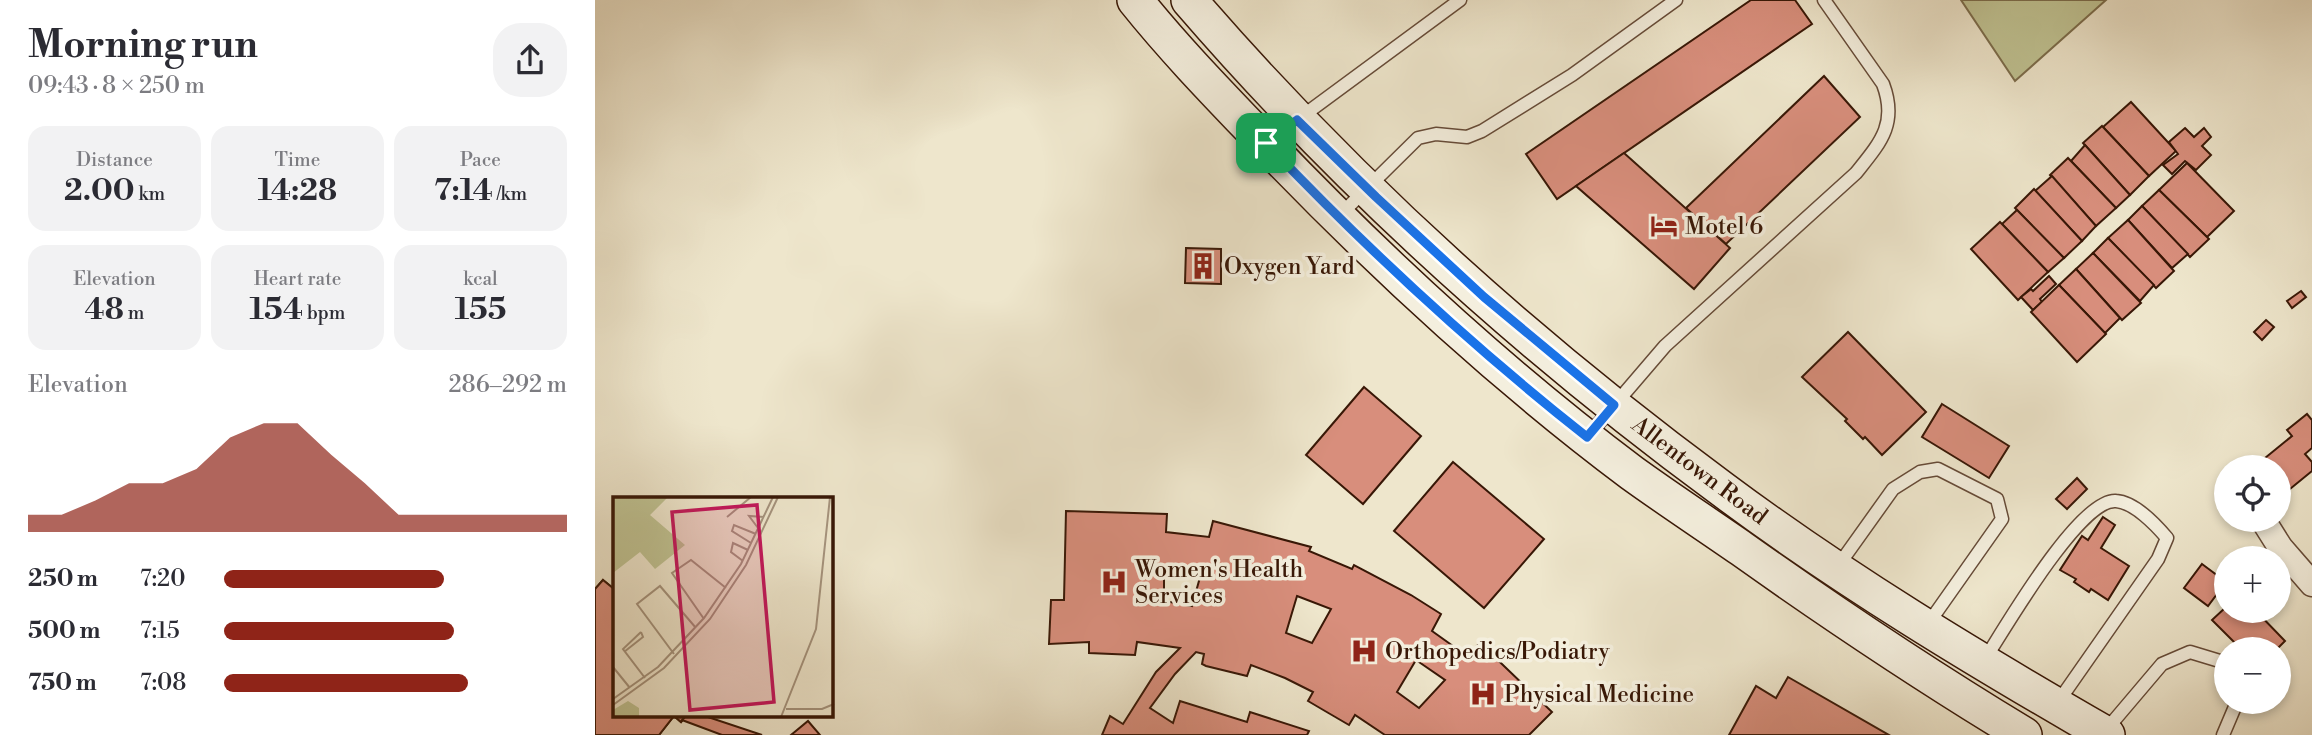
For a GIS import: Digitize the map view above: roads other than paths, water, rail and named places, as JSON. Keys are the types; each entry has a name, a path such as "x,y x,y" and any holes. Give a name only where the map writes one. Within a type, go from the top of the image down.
{"main road":[{"name":"Allentown Road","path":"1135,0 1162,34 1337,217 1512,376 1633,473 1804,594 1897,657 2024,735"},
{"name":"Allentown Road","path":"1189,0 1297,120 1367,188 1484,297 1614,405 1723,490 1837,569 1926,627 2105,734"}],"street":[{"path":"2271,532 2280,547 2311,578"}],"lane":[{"path":"1266,143 1460,0"},
{"path":"1337,217 1418,138 1436,134 1467,136 1482,131 1572,75 1676,0"},
{"path":"1587,437 1665,346 1856,173 1880,142 1888,124 1889,99 1883,84 1824,0"},
{"path":"1837,569 1893,488 1920,472 1938,469 1997,499 2002,519 1926,627"},
{"path":"1983,662 2065,537 2101,504 2117,501 2151,518 2167,538 2158,559 2056,705"},
{"path":"2105,734 2162,664 2189,652 2214,659"},
{"path":"2223,735 2232,714"}],"place":[{"name":"Motel 6","path":"1664,226"},
{"name":"Oxygen Yard","path":"1203,266"},
{"name":"Women's Health Services","path":"1114,582"},
{"name":"Orthopedics/Podiatry","path":"1364,651"},
{"name":"Physical Medicine","path":"1483,694"}]}
